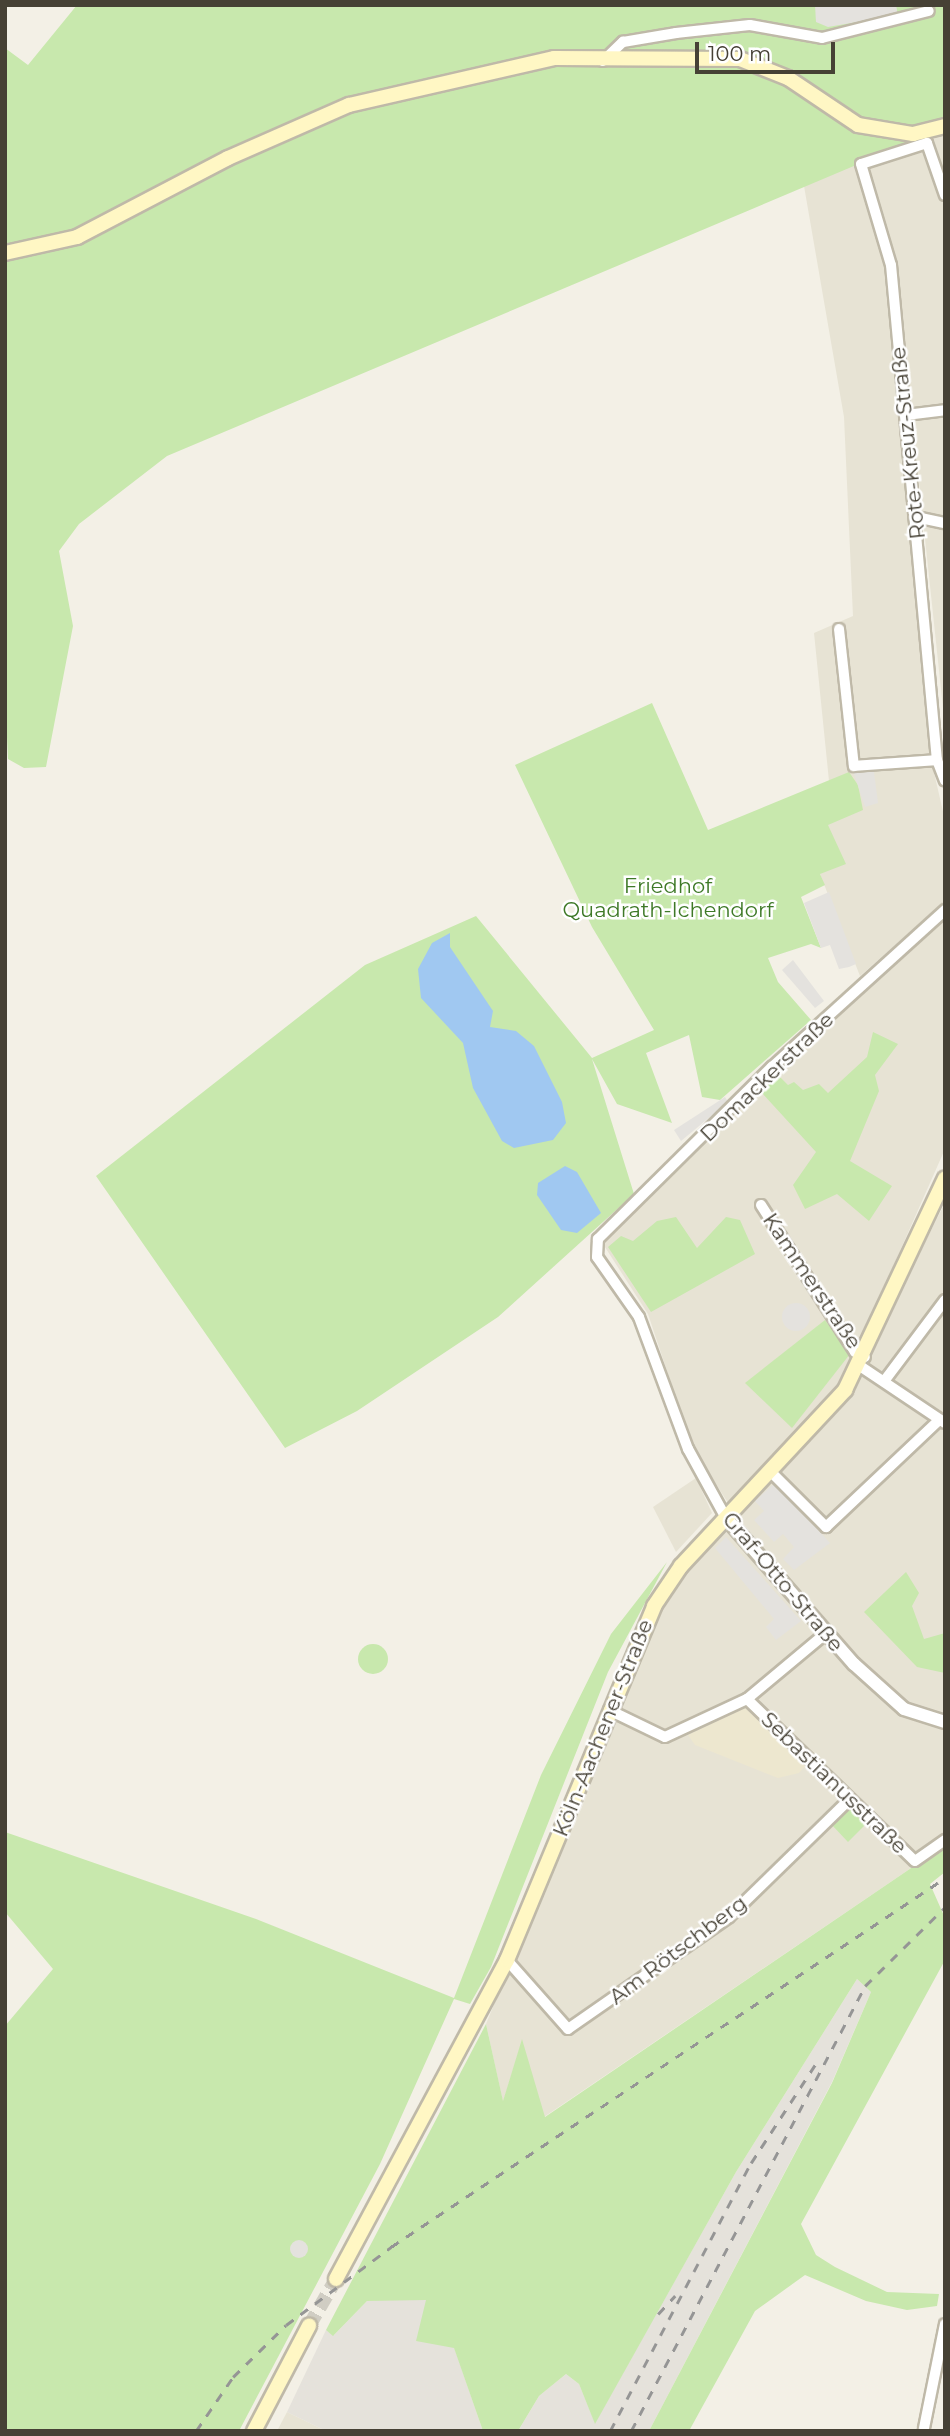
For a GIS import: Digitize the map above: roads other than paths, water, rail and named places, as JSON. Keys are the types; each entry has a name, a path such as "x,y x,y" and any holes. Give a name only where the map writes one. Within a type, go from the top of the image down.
{"main road":[{"path":"5,253 77,237 228,158 349,105 531,61 603,61 702,55 740,59 788,78 858,125 913,134 945,126"},
{"name":"Köln-Aachener-Straße","path":"335,2279 507,1960 654,1605 726,1518 771,1472 862,1361 943,1186"},
{"path":"254,2431 309,2326"}],"street":[{"path":"603,61 623,42 676,33 750,25 822,38 929,11"},
{"name":"Rote-Kreuz-Straße","path":"945,195 927,144 864,160 861,168 891,265 937,760 945,780"},
{"path":"906,415 945,410"},
{"path":"916,517 945,523"},
{"path":"839,629 854,766 937,760"},
{"name":"Domackerstraße","path":"596,1250 598,1238 772,1067 943,915"},
{"name":"Kammerstraße","path":"761,1205 862,1361 941,1423"},
{"name":"Graf-Otto-Straße","path":"596,1250 639,1317 688,1450 726,1518 825,1634 904,1709 945,1722"},
{"path":"885,1380 945,1300"},
{"path":"771,1472 826,1527 941,1423"},
{"path":"747,1699 825,1634"},
{"name":"Sebastianusstraße","path":"609,1710 665,1737 747,1699 915,1861 945,1840"},
{"name":"Am Rötschberg","path":"507,1960 568,2029 729,1917 849,1800"},
{"path":"924,2428 945,2324"}],"water":[{"path":"450,933 450,947 493,1011 490,1027 516,1031 534,1046 562,1102 566,1123 553,1140 514,1148 502,1141 473,1088 463,1043 421,998 418,969 432,943"},
{"path":"565,1166 577,1172 601,1213 577,1233 561,1230 537,1195 538,1183"}],"tunnel":[{"path":"309,2326 336,2279"}],"railway":[{"path":"196,2431 233,2377 286,2325 391,2247 945,1878"},
{"path":"631,2431 865,1986 945,1907"},
{"path":"610,2431 751,2163 815,2065"},
{"path":"658,2314 675,2296"}],"park label":[{"name":"Friedhof Quadrath-Ichendorf","path":"668,898"}]}
